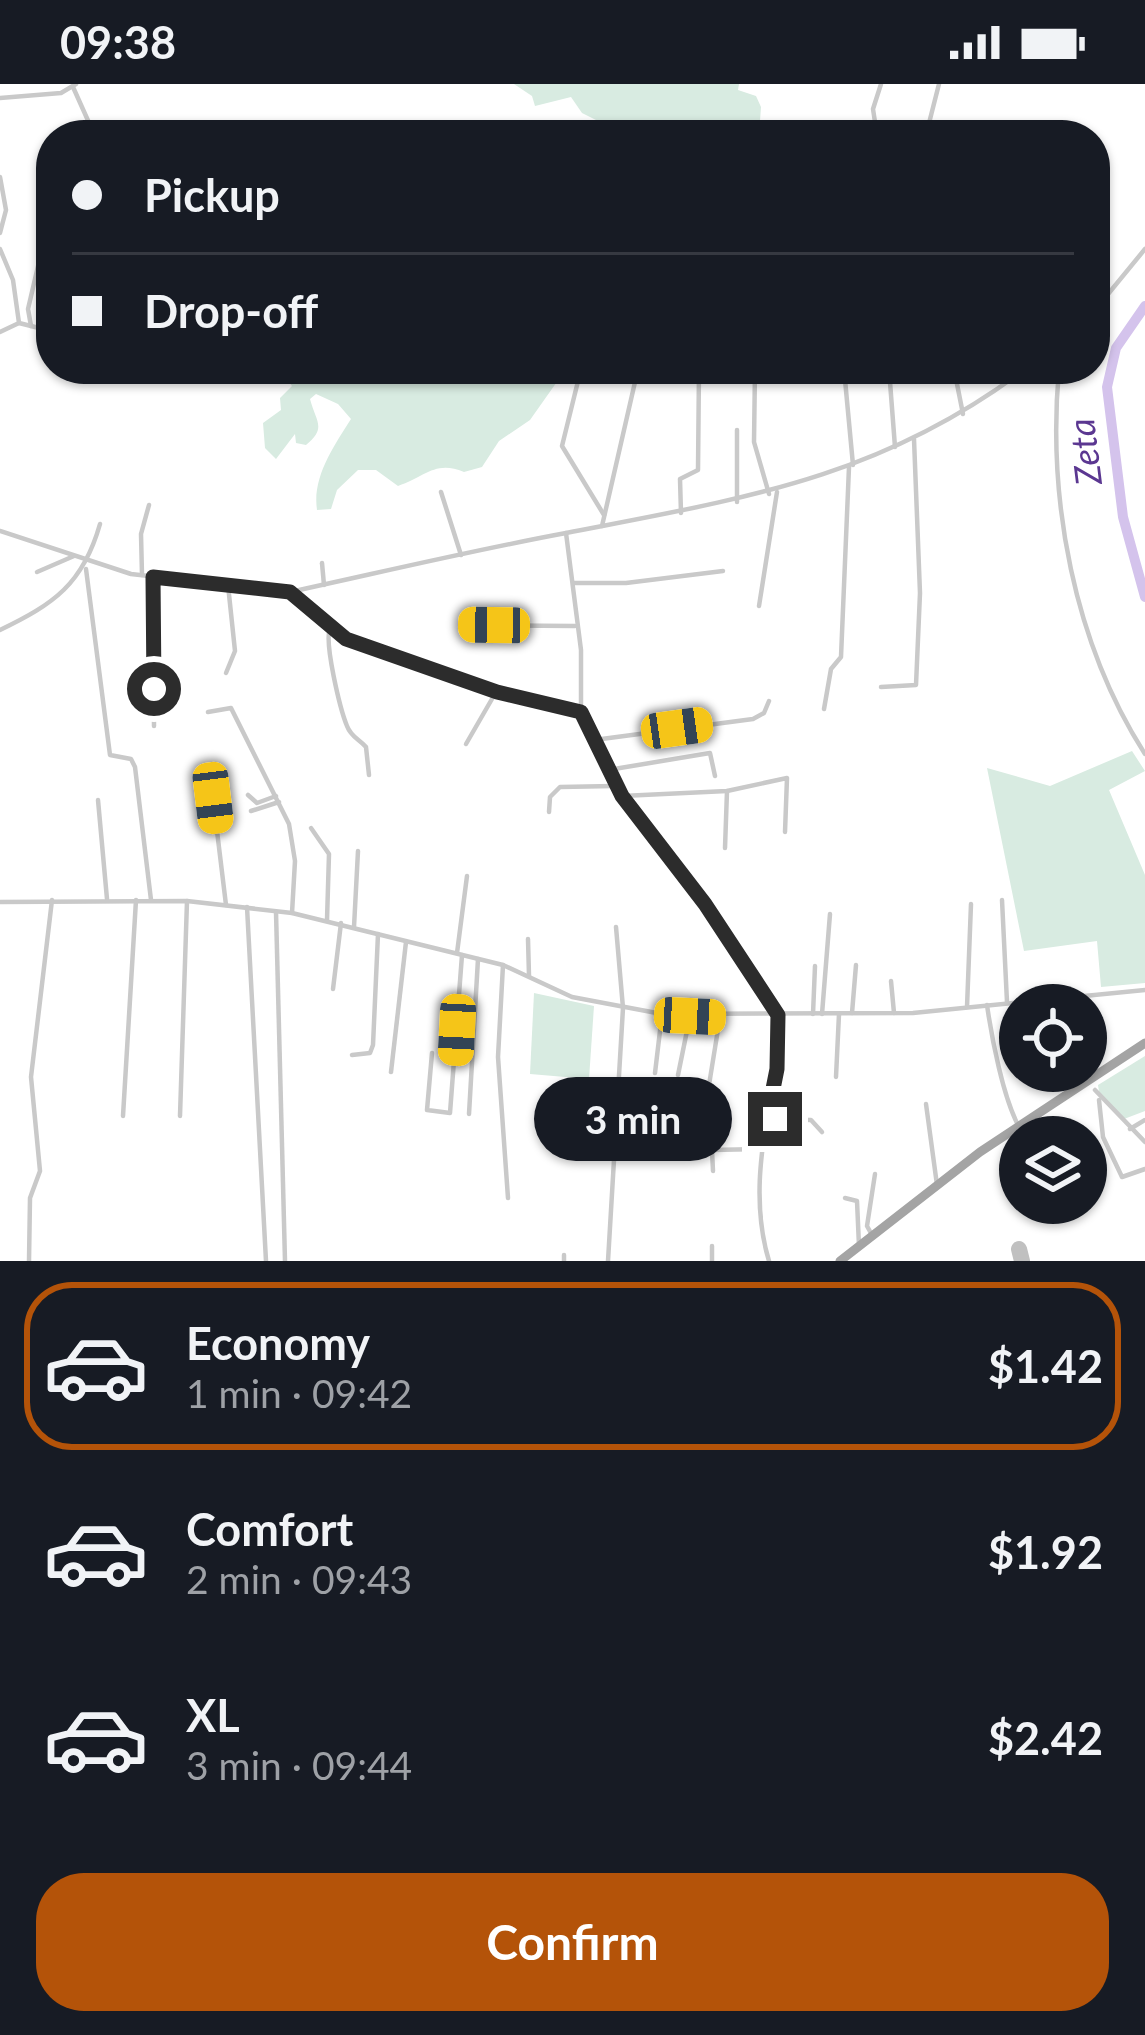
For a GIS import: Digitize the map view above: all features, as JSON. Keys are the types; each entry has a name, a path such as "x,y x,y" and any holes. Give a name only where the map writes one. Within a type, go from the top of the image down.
{"main road":[{"path":"1107,1074 1144,1046"},
{"path":"1036,1116 1079,1092"},
{"path":"840,1261 999,1140"}],"street":[{"path":"875,120 881,84"},
{"path":"930,120 939,84"},
{"path":"0,98 61,94 74,86 88,120"},
{"path":"0,177 6,210 0,233"},
{"path":"0,249 13,280 19,323"},
{"path":"1110,292 1145,249"},
{"path":"31,326 28,309 36,275"},
{"path":"0,332 19,323 36,327"},
{"path":"577,384 562,450 604,515"},
{"path":"602,526 635,384"},
{"path":"681,513 680,479 698,470 699,384"},
{"path":"755,384 754,442 769,494"},
{"path":"824,709 831,669 841,657 851,466 845,384"},
{"path":"890,384 895,447"},
{"path":"956,384 963,414"},
{"path":"0,531 74,556 87,565 290,592 777,492 914,439 963,414 1004,384"},
{"path":"1059,384 1061,475 1078,608 1120,713 1145,754"},
{"path":"737,430 737,502"},
{"path":"881,687 911,688 916,682 920,593 914,439"},
{"path":"441,492 461,555"},
{"path":"759,606 777,492"},
{"path":"142,575 141,534 149,505"},
{"path":"100,524 87,565 110,755 131,759 135,766 151,900"},
{"path":"566,532 578,626 581,712 622,796 705,904 776,1015 777,1069 761,1149 760,1231 769,1261"},
{"path":"37,572 74,556"},
{"path":"322,563 324,585"},
{"path":"0,630 47,605 87,565"},
{"path":"572,583 626,583 723,571"},
{"path":"153,577 154,727"},
{"path":"226,673 236,651 228,585"},
{"path":"290,592 330,629 497,692 581,712"},
{"path":"467,625 578,626"},
{"path":"330,629 326,644 344,715 350,734 366,747 370,775"},
{"path":"466,744 497,692"},
{"path":"594,740 753,719 769,701"},
{"path":"208,712 231,708 278,799 293,839 292,914"},
{"path":"608,770 710,753 716,776"},
{"path":"622,796 727,790 787,778 785,832"},
{"path":"549,812 550,797 560,787 616,786"},
{"path":"724,848 727,790"},
{"path":"248,795 257,803 278,799"},
{"path":"213,798 226,905"},
{"path":"251,811 278,799"},
{"path":"98,800 107,899"},
{"path":"311,828 328,854 327,920"},
{"path":"354,927 358,851"},
{"path":"431,1053 429,1111 452,1112 466,876"},
{"path":"29,1261 30,1198 40,1171 31,1077 52,900"},
{"path":"123,1116 136,900"},
{"path":"1002,900 1006,984"},
{"path":"181,1117 188,901"},
{"path":"0,902 188,901 292,914 503,965 572,997 662,1014 894,1013 999,1002"},
{"path":"967,1007 971,904"},
{"path":"247,907 266,1261"},
{"path":"277,912 285,1261"},
{"path":"822,1014 830,914"},
{"path":"333,988 341,923"},
{"path":"608,1261 622,1008 616,927"},
{"path":"352,1055 370,1053 374,1045 378,934"},
{"path":"528,939 529,976"},
{"path":"392,1072 406,942"},
{"path":"469,1114 478,958"},
{"path":"503,965 498,1057 508,1198"},
{"path":"852,1013 856,965"},
{"path":"813,1014 815,966"},
{"path":"891,981 894,1013"},
{"path":"1107,993 1145,990"},
{"path":"987,1004 996,1063 1007,1082 1016,1116"},
{"path":"655,1072 662,1014"},
{"path":"836,1077 839,1014"},
{"path":"678,1075 690,1016"},
{"path":"709,1085 720,1017"},
{"path":"455,1064 470,1068"},
{"path":"1095,1092 1103,1137 1122,1177 1145,1169"},
{"path":"1099,1100 1145,1142"},
{"path":"926,1104 937,1184"},
{"path":"767,1119 812,1120 823,1132"},
{"path":"1130,1129 1145,1120"},
{"path":"712,1171 713,1127"},
{"path":"712,1150 761,1149"},
{"path":"872,1235 868,1226 875,1174"},
{"path":"845,1198 856,1199 859,1246"},
{"path":"712,1246 712,1261"}],"green space":[{"path":"514,84 739,84 738,90 756,96 760,120 596,120 582,113 571,97 535,106 532,96"},
{"path":"555,384 530,420 499,441 482,467 464,472 437,469 398,486 376,470 358,470 337,490 331,509 317,510 321,474 351,419 338,404 316,394 310,399 318,424 316,434 306,445 296,443 295,434 276,459 265,448 263,423 281,410 280,398 292,386"},
{"path":"1132,751 1145,771 1109,790 1145,875 1145,983 1101,984 1097,941 1024,951 987,768 1050,786"},
{"path":"534,993 594,1006 589,1079 530,1074"},
{"path":"1145,1056 1145,1111 1124,1119 1100,1098 1099,1092 1107,1092 1107,1079"}],"waterway":[{"name":"Zeta","path":"1110,374 1116,348 1145,306"},
{"name":"Zeta","path":"1108,384 1123,517 1145,597"}],"taxiway":[{"path":"1019,1249 1022,1261"}],"route":[{"path":"154,689 153,577 290,592 346,639 497,692 581,712 622,796 705,904 773,1015 778,1015 777,1069 767,1119 775,1119"}]}
